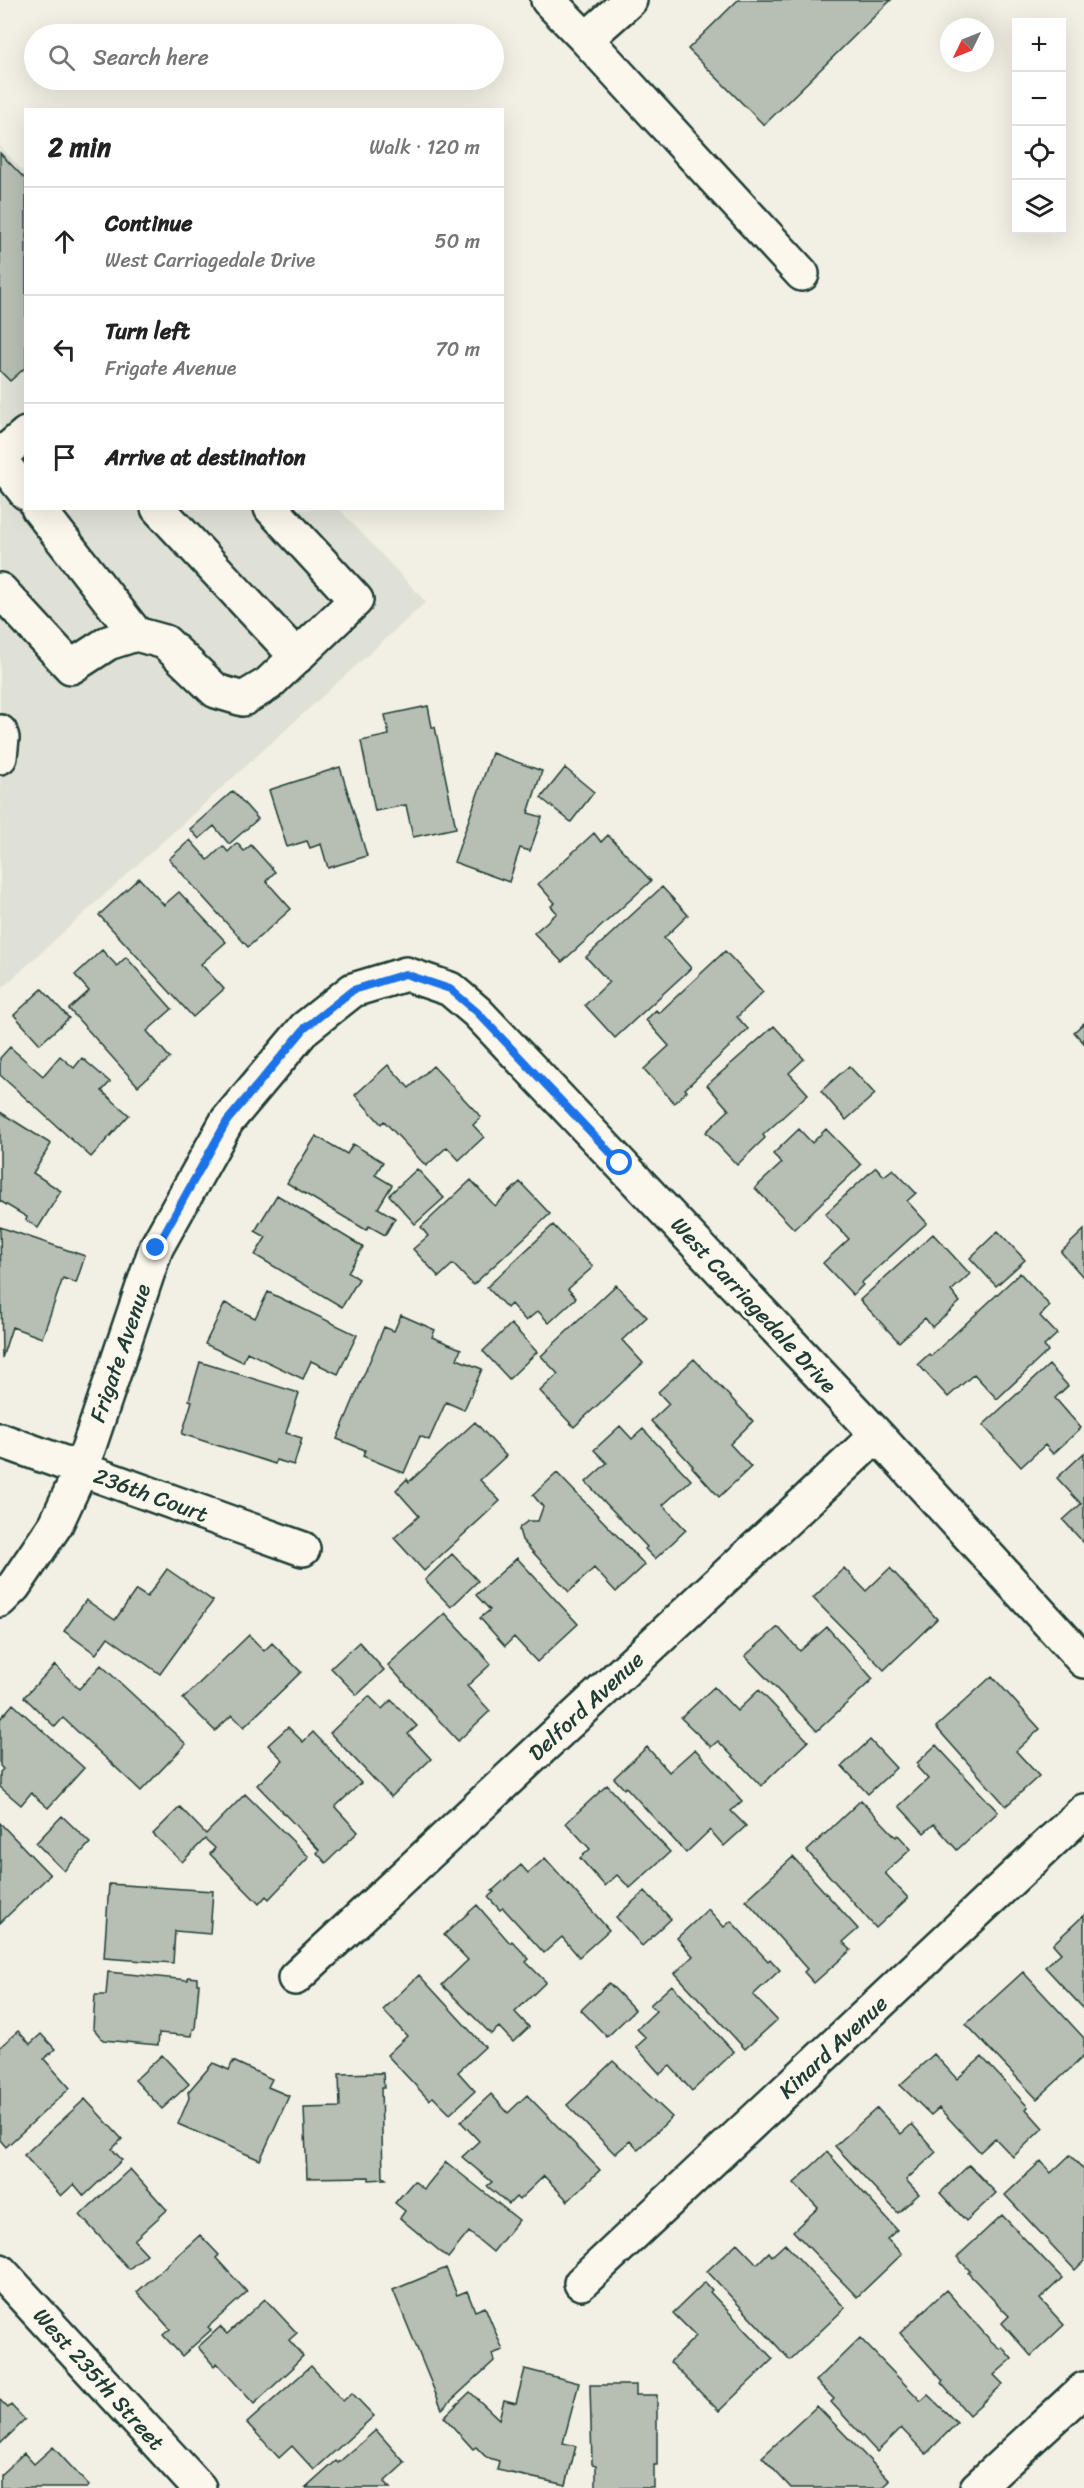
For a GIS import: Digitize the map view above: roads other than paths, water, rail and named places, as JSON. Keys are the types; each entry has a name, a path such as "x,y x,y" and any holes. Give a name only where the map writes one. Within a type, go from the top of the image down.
{"street":[{"path":"548,0 802,274"},
{"path":"586,39 630,0"},
{"path":"24,436 0,458 24,490"},
{"path":"40,510 136,634"},
{"path":"160,510 297,657"},
{"path":"0,590 71,667 108,643 136,634 165,642 216,691 243,699 268,684 356,600 272,510"},
{"path":"0,732 2,738 0,758"},
{"name":"West Carriagedale Drive","path":"405,974 450,989 477,1012 877,1435 1084,1662"},
{"name":"Frigate Avenue","path":"0,1600 14,1586 57,1524 81,1470 156,1248 227,1121 305,1028 353,990 405,974"},
{"name":"Delford Avenue","path":"295,1978 877,1435"},
{"name":"236th Court","path":"0,1440 303,1549"},
{"name":"Kinard Avenue","path":"582,2283 1084,1811"},
{"name":"West 235th Street","path":"0,2271 199,2488"},
{"path":"977,2488 1084,2389"}]}
